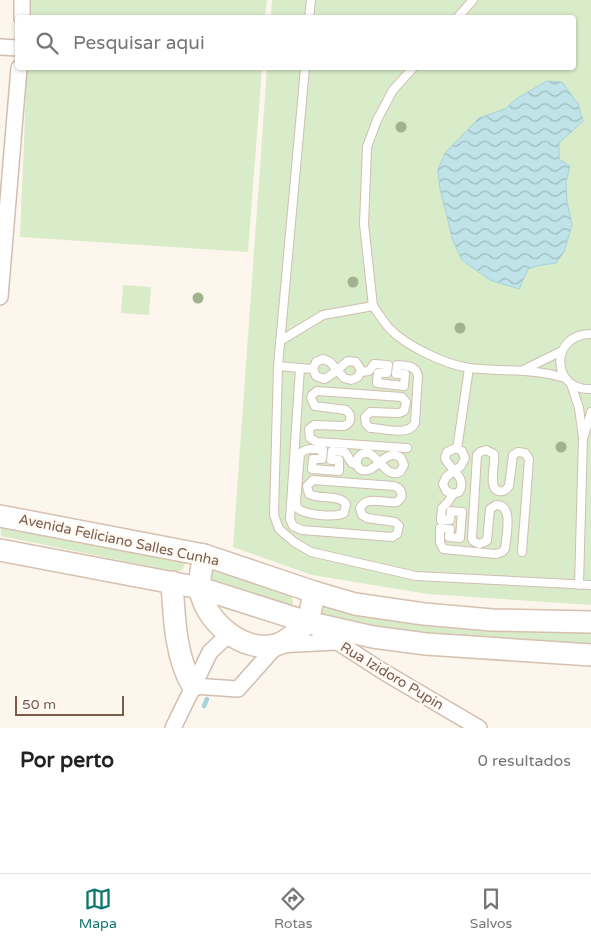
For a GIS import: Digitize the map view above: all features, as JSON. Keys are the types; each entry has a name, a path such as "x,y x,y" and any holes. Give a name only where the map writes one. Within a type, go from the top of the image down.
{"main road":[{"name":"Avenida Feliciano Salles Cunha","path":"0,516 204,555 355,604 424,614 492,620 591,622"},
{"path":"0,550 200,588 307,622 373,637 426,644 591,655"},
{"path":"204,555 200,588 204,604 217,623 229,634 245,642 261,646 277,645 294,634 307,622 314,592"},
{"path":"172,582 174,612 182,664 192,686"}],"street":[{"path":"22,0 22,15"},
{"path":"0,47 15,48"},
{"path":"0,297 19,70"},
{"name":"Rua Izidoro Pupin","path":"307,622 384,672 479,728"},
{"path":"173,728 210,652 229,634"},
{"path":"192,686 238,689 277,645 336,642"}],"lane":[{"path":"309,15 311,0"},
{"path":"460,15 473,0"},
{"path":"305,70 278,366 274,515 279,529 294,542 310,552 416,576 591,585"},
{"path":"411,70 393,90 377,120 367,147 364,224 373,306 389,328 412,346 440,359 469,368 549,372 565,378"},
{"path":"280,341 323,315 373,306"},
{"path":"591,327 587,334 574,337 567,343 562,351 560,360 565,378 571,384 579,388 591,389"},
{"path":"521,371 562,351"},
{"path":"312,369 316,362 323,359 330,362 337,370 344,378 351,380 358,377 361,372 360,366 352,361 348,361 337,370 324,379 316,376 312,369"},
{"path":"361,372 369,370 374,364 388,364 387,374 378,373 377,383 404,386 405,374 396,374 397,365 416,369 418,376 415,423 412,428 406,431 374,428 366,424 365,417 370,412 398,413 404,411 406,402 402,397 317,390 312,394 311,398 315,406 346,410 351,418 348,425 344,426 314,425 309,429 310,438 317,442 407,448"},
{"path":"278,366 312,369"},
{"path":"300,368 290,519 293,526 299,530 392,537 397,534 399,526 395,522 367,518 360,512 361,506 367,501 397,502 401,498 401,492 400,489 394,486 313,480 307,486 309,494 315,497 341,499 346,504 344,513 339,515 305,514 297,508 300,454 304,451 309,449 323,450 322,459 313,459 312,469 339,471 339,460 331,460 332,451 345,452 361,470 368,471 380,463 370,453 366,452 357,458 357,465"},
{"path":"457,448 469,368"},
{"path":"571,384 579,408 583,438 579,585"},
{"path":"583,438 591,412"},
{"path":"454,471 445,458 447,452 457,448 462,451 465,458 461,466 454,471 446,477 443,484 446,491 452,494 459,492 462,486 460,478 454,471"},
{"path":"452,494 442,508 441,520 450,520 451,511 462,512 460,538 449,537 450,529 440,528 442,547 449,550 496,554 502,552 505,549 508,515 502,505 496,505 490,509 487,541 479,544 473,541 472,538 477,456 480,452 486,450 494,454 492,485 495,490 504,491 509,486 513,454 518,452 525,453 529,459 522,552"}],"green space":[{"path":"30,0 267,0 265,15 29,15"},
{"path":"272,0 591,0 591,605 428,594 312,575 233,547 267,70 576,70 576,15 271,15"},
{"path":"27,70 262,70 248,252 20,237"},
{"path":"123,285 151,287 149,315 121,313"},
{"path":"0,520 183,557 185,563 182,570 177,572 1,536"},
{"path":"213,565 290,593 293,607 207,583"},
{"path":"325,605 591,630 591,646 414,636 322,619 318,610"}],"water":[{"path":"547,81 562,82 578,104 583,121 559,143 559,159 570,166 566,182 567,201 572,225 564,252 556,263 528,269 519,289 490,280 462,260 453,241 440,189 438,170 445,153 479,118 505,109 516,99"}],"waterway":[{"path":"204,706 207,699"}]}
